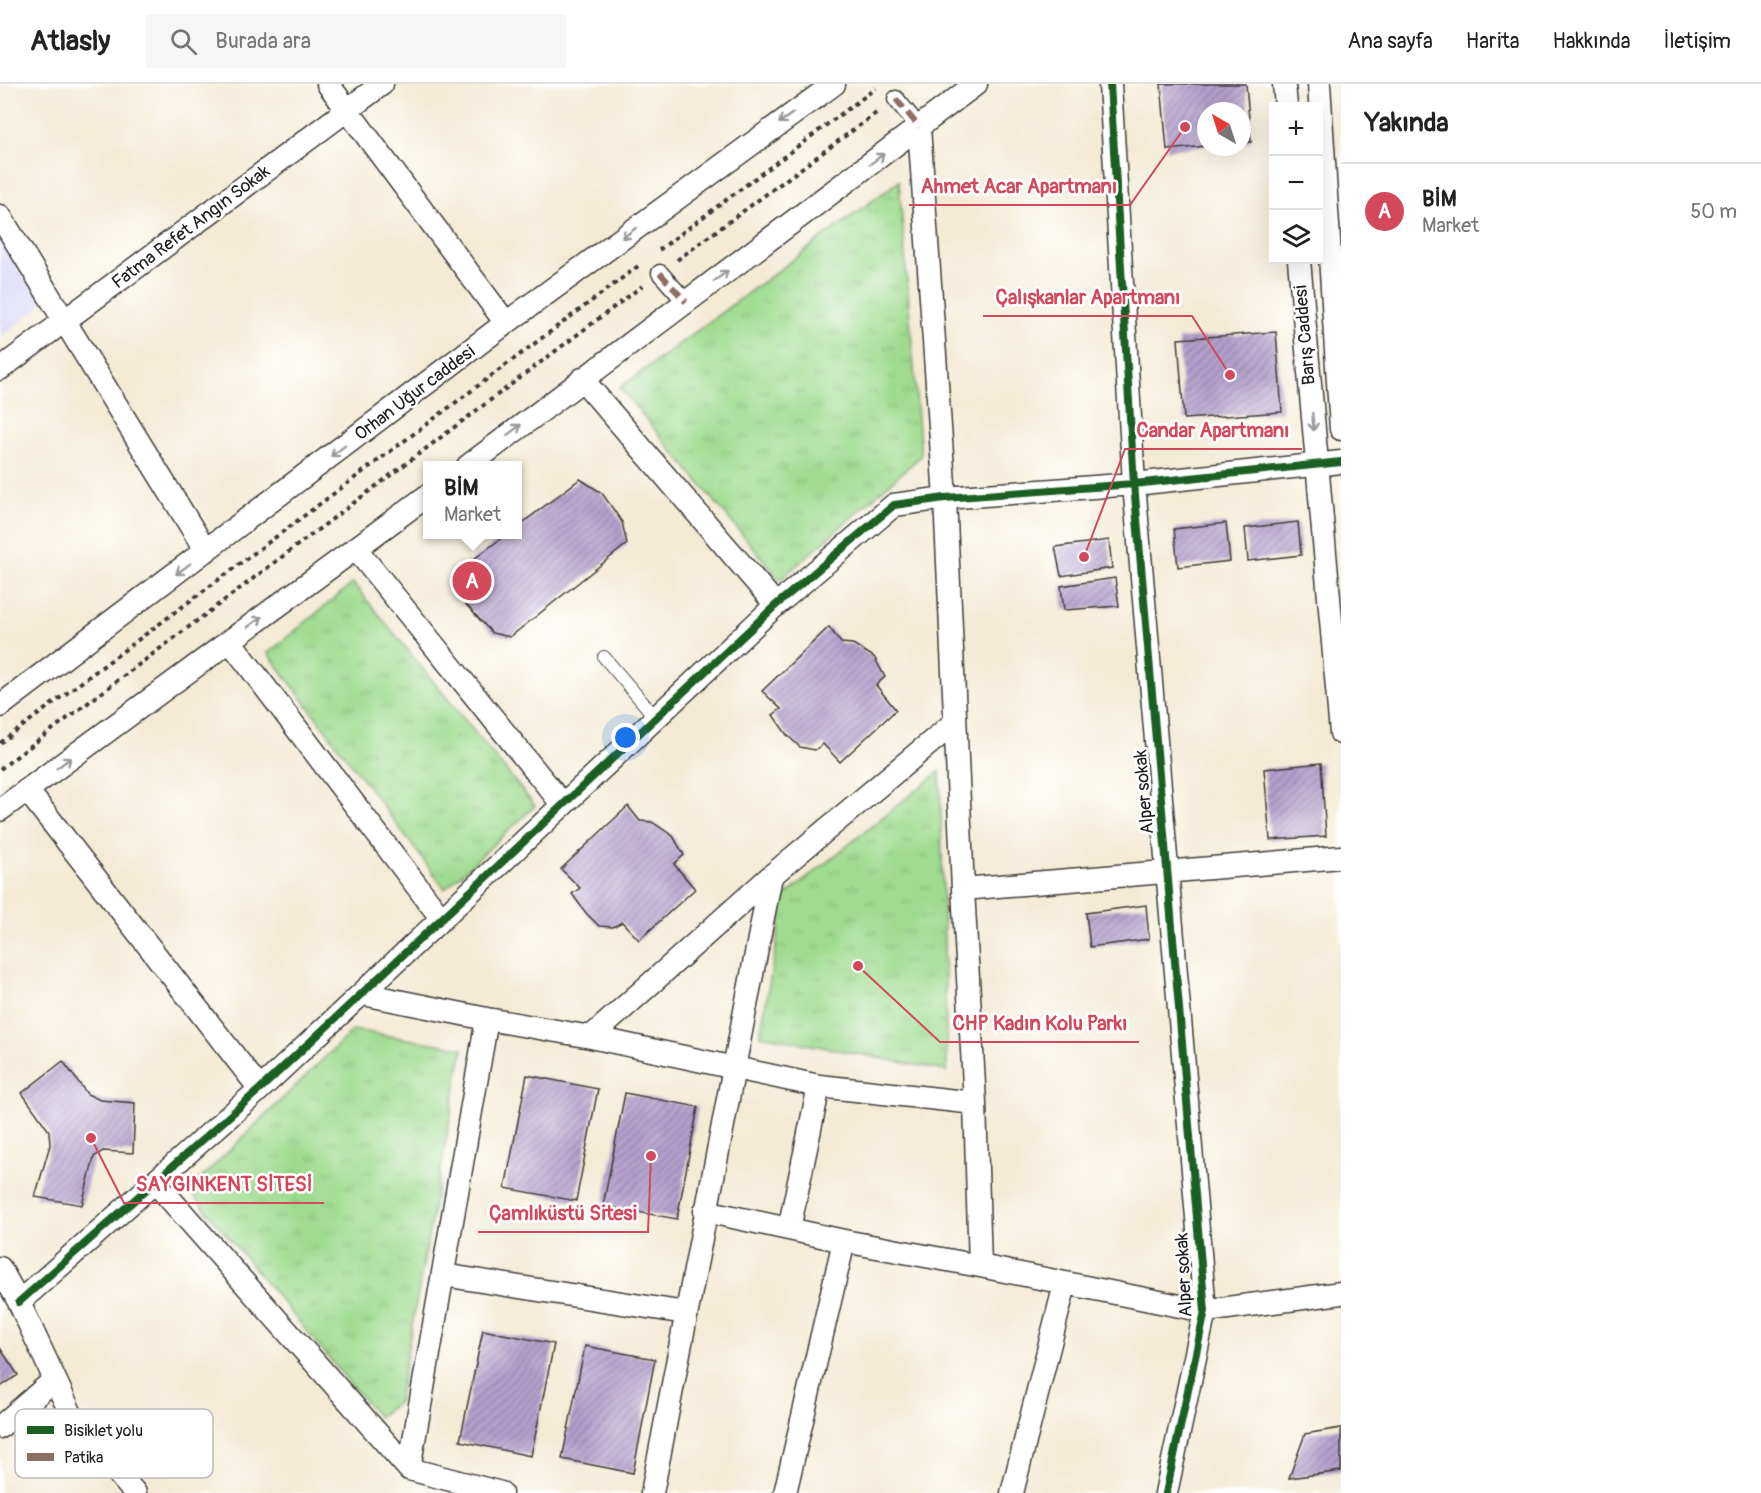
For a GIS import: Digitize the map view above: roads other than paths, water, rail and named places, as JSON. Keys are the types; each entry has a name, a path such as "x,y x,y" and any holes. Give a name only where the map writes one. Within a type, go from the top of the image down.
{"street":[{"path":"328,84 506,323"},
{"name":"Fatma Refet Angın Sokak","path":"0,369 382,84"},
{"name":"Orhan Uğur caddesi","path":"0,706 506,323 834,84"},
{"path":"473,461 976,84"},
{"name":"Alper sokak","path":"1110,84 1134,484 1205,1311 1166,1493"},
{"path":"1284,84 1286,102"},
{"name":"Barış Caddesi","path":"1319,84 1341,429"},
{"path":"896,99 919,127 945,498 975,1103 980,1266"},
{"path":"0,216 207,551"},
{"name":"Barış Caddesi","path":"1299,264 1341,733"},
{"path":"660,273 686,302"},
{"path":"582,379 776,605"},
{"path":"19,1302 260,1089 776,605 894,505 945,498 1134,484 1341,462"},
{"path":"0,810 423,499"},
{"path":"356,549 563,805"},
{"path":"230,641 442,919"},
{"path":"591,1037 771,876 955,722"},
{"path":"27,790 260,1089"},
{"path":"963,889 1341,857"},
{"path":"652,1493 732,1068 771,876"},
{"path":"363,994 591,1037 819,1086 975,1103"},
{"path":"409,1469 487,1019"},
{"path":"789,1229 819,1086"},
{"path":"155,1182 409,1469 501,1493"},
{"path":"705,1212 1205,1311 1341,1293"},
{"path":"785,1493 844,1241"},
{"path":"0,1268 19,1302 68,1409"},
{"path":"443,1275 686,1313"},
{"path":"1012,1493 1065,1284"},
{"path":"21,1409 54,1380"},
{"path":"0,1427 15,1414"},
{"path":"122,1478 135,1493"}],"lane":[{"path":"604,657 656,718"}],"place":[{"name":"Ahmet Acar Apartmanı","path":"1185,127"},
{"name":"Çalışkanlar Apartmanı","path":"1230,375"},
{"name":"Candar Apartmanı","path":"1084,557"},
{"name":"BİM","path":"472,581"},
{"name":"CHP Kadın Kolu Parkı","path":"858,966"},
{"name":"SAYGINKENT SİTESİ","path":"91,1138"},
{"name":"Çamlıküstü Sitesi","path":"651,1156"}]}
